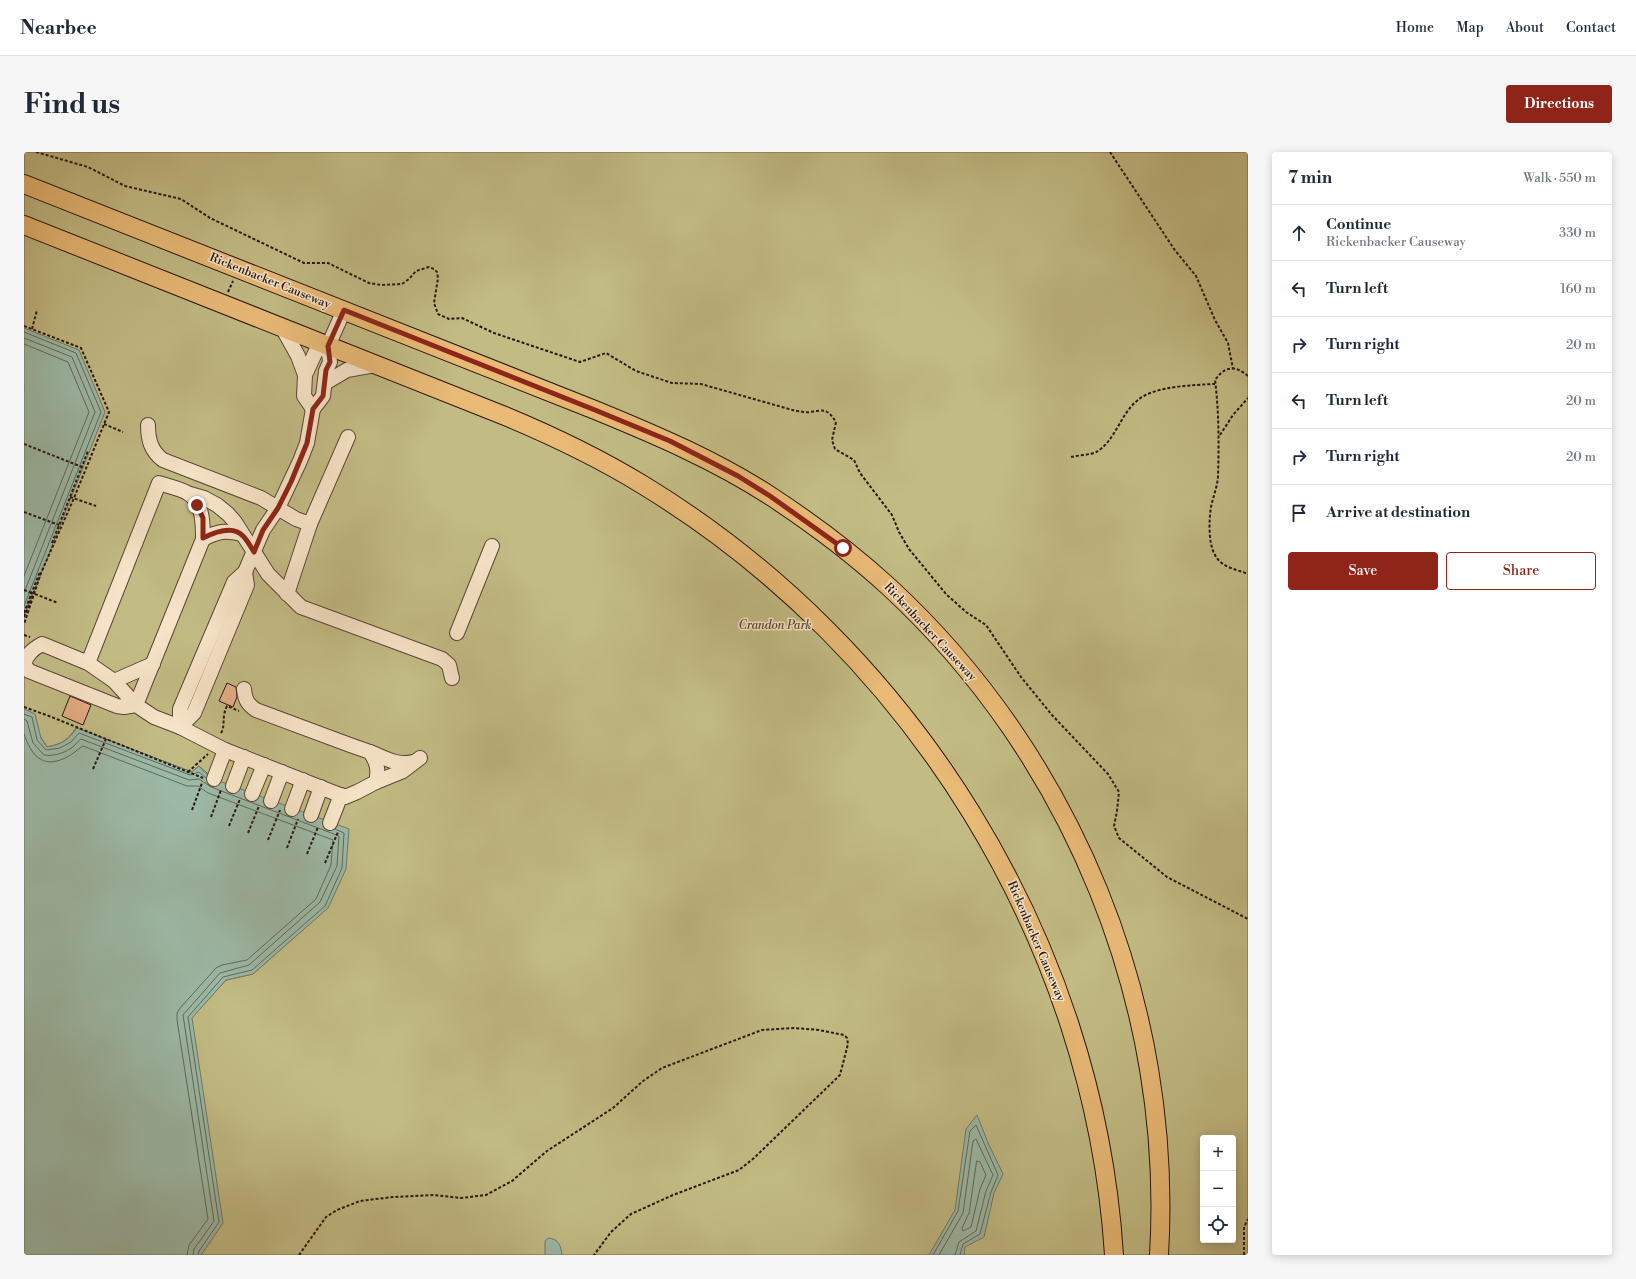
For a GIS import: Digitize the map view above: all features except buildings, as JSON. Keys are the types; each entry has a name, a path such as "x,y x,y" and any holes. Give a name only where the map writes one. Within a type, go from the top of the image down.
{"main road":[{"name":"Rickenbacker Causeway","path":"24,185 344,310 670,441 738,476 770,496 843,548 890,588 948,648 996,706 1045,780 1085,857 1115,933 1134,997 1152,1083 1157,1121 1160,1169 1161,1232 1159,1255"},
{"name":"Rickenbacker Causeway","path":"24,225 283,329 506,416 569,444 632,478 683,511 745,556 804,607 864,667 934,756 976,818 1015,889 1046,959 1072,1030 1092,1106 1106,1184 1114,1255"}],"lane":[{"path":"180,727 180,709 234,582 245,572 257,556 263,530 278,508 291,482 307,443 313,409 323,396 326,370 330,362 328,346 344,310"},
{"path":"283,329 298,356 305,375"},
{"path":"313,409 304,396 305,375 316,351 328,346"},
{"path":"325,383 347,370 375,365"},
{"path":"148,425 148,437 151,447 156,455 163,460 261,498 296,518 310,524"},
{"path":"287,594 310,524 348,437"},
{"path":"88,664 159,483 204,498 217,505 235,522 268,574 301,607 442,659 449,665 452,678"},
{"path":"136,705 203,538 203,518 190,494"},
{"path":"203,538 214,533 228,531 242,534"},
{"path":"457,633 492,546"},
{"path":"136,705 124,707 116,706 29,671 24,664 26,657 32,650 42,644 88,664 114,681 136,705 154,717 180,727 220,747 345,797 403,771 420,758 405,764 393,762 256,710 249,705 245,698 244,689"},
{"path":"114,681 153,664"},
{"path":"209,779 220,747"},
{"path":"370,752 377,764 378,773 376,782"},
{"path":"233,786 244,757"},
{"path":"264,765 272,802"},
{"path":"272,802 282,772"},
{"path":"272,802 303,780"},
{"path":"321,787 325,822"},
{"path":"325,822 341,795"}],"path":[{"path":"1110,152 1174,249 1196,276 1228,343 1233,369"},
{"path":"228,293 235,275"},
{"path":"32,329 37,310"},
{"path":"24,326 80,348 109,412 24,617"},
{"path":"1248,376 1247,373 1239,369 1226,369 1219,373 1214,380 1219,409 1218,479 1211,507 1210,542 1215,556 1225,566 1248,574"},
{"path":"1071,457 1097,452 1108,441 1138,400 1153,393 1174,387 1215,384"},
{"path":"1219,436 1232,415 1248,398"},
{"path":"104,424 123,432"},
{"path":"24,444 82,467"},
{"path":"52,543 88,451"},
{"path":"70,497 96,506"},
{"path":"24,512 58,526"},
{"path":"24,613 39,574 42,573"},
{"path":"24,624 42,573"},
{"path":"24,590 32,593"},
{"path":"35,594 58,603"},
{"path":"188,772 209,754 220,747 224,729 223,716 227,706 242,712"},
{"path":"24,707 209,779"},
{"path":"93,768 106,739"},
{"path":"248,833 272,802"},
{"path":"268,840 272,802"},
{"path":"307,854 325,822"},
{"path":"325,822 325,863"},
{"path":"300,1255 326,1217 337,1210 360,1201 393,1197 434,1195 461,1198 486,1195 512,1181 547,1151 613,1108 643,1081 662,1068 762,1030 794,1028 819,1030 844,1035 847,1038 848,1044 840,1075 754,1158 739,1170 673,1195 631,1214 611,1232 594,1255"},
{"path":"1244,1255 1244,1227 1248,1219"}],"green space":[{"name":"Crandon Park","path":"24,152 1248,152 1248,1255 201,1255 191,1018 226,980 253,974 327,908 214,779 199,766 192,772 76,728 64,741 57,745 47,747 24,710"}],"water":[{"path":"24,328 79,350 105,412 24,617"},
{"path":"24,709 35,714 41,738 47,747 65,741 77,728 192,772 199,766 204,772 214,779 349,829 346,869 328,908 253,974 226,980 192,1018 223,1223 201,1255 24,1255"},
{"path":"977,1115 1003,1174 994,1193 984,1237 965,1247 964,1255 929,1255 955,1210 966,1129"},
{"path":"548,1238 557,1241 562,1255 545,1255 545,1241"}],"route":[{"path":"197,505 203,518 203,538 214,533 228,531 242,534 254,552 263,530 278,508 291,482 307,443 312,423 313,409 323,396 326,370 330,362 328,346 344,310 670,441 738,476 808,522 843,548"}]}
